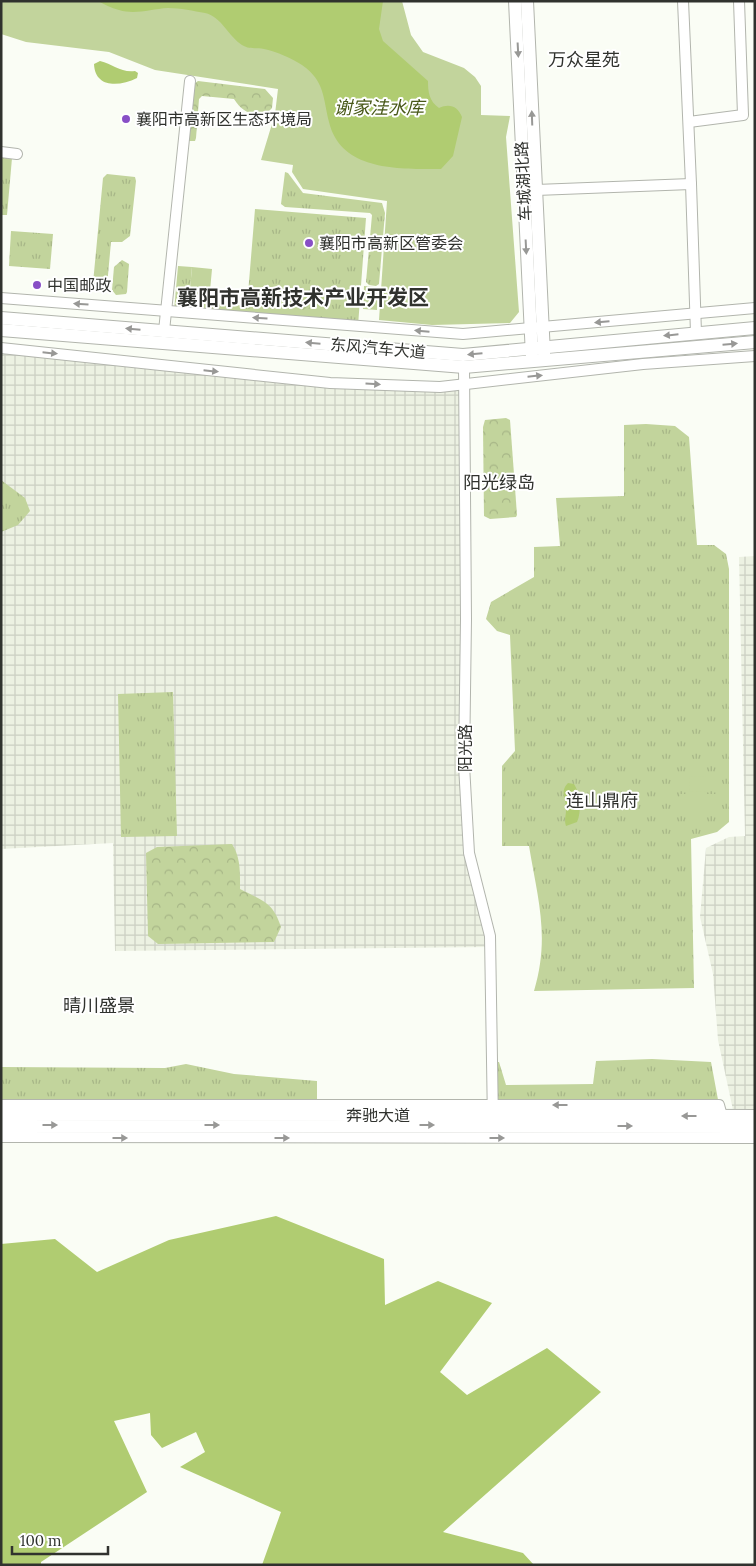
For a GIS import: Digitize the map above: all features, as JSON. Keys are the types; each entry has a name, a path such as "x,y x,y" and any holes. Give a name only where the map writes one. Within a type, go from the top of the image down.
{"main road":[{"name":"车城湖北路","path":"516,1 538,354"},
{"name":"车城湖北路","path":"527,1 536,190 537,328"},
{"name":"东风汽车大道","path":"1,318 463,355 538,354 755,342"},
{"name":"东风汽车大道","path":"1,330 464,367 538,354 696,333 755,328"},
{"name":"奔驰大道","path":"1,1114 755,1116"},
{"name":"奔驰大道","path":"1,1126 493,1116 592,1132 755,1127"}],"street":[{"path":"683,1 692,184 696,333"},
{"path":"689,122 742,115 739,1"},
{"path":"164,331 190,82"},
{"path":"1,152 17,154"},
{"path":"536,190 692,184"},
{"path":"1,298 463,334 755,308"},
{"path":"1,348 330,383 440,388 643,364 755,356"},
{"name":"阳光路","path":"464,367 466,619 464,765 469,853 490,936 493,1116"},
{"path":"1,1105 493,1116"},
{"path":"1,1138 592,1132 755,1138"}],"shaded area":[{"path":"1,348 330,383 464,384 469,853 490,947 115,951 113,843 1,849"},
{"path":"755,556 755,1110 733,1110 718,1040 713,974 700,917 706,848 729,837 745,836 739,557"}],"green space":[{"path":"1,1 402,1 411,35 423,52 464,68 475,77 481,86 481,115 510,116 506,137 519,312 510,323 432,325 379,320 387,201 303,189 292,172 293,165 261,160 275,114 278,89 155,70 109,52 26,42 1,34"},
{"path":"198,81 265,89 273,98 272,108 267,113 257,114 244,110 234,99 202,96 199,99 196,138 195,141 188,141 191,86"},
{"path":"1,157 12,158 7,215 1,215"},
{"path":"285,172 288,173 303,193 382,203 385,213 379,284 376,286 369,285 366,282 372,215 370,213 285,207 281,204"},
{"path":"107,174 135,177 136,181 130,236 122,242 111,242 107,286 105,289 97,288 93,283 103,178"},
{"path":"255,209 366,218 358,326 174,311 178,266 192,267 189,301 247,306"},
{"path":"11,231 53,234 50,269 9,266"},
{"path":"122,260 129,264 127,292 126,294 116,295 112,290 114,267"},
{"path":"192,267 212,269 209,302 189,301"},
{"path":"364,286 375,287 375,293 378,294 377,310 363,309"},
{"path":"301,287 311,288 317,300 308,309 303,310 292,298"},
{"path":"506,418 510,420 517,515 516,517 490,519 484,516 483,427 485,420"},
{"path":"624,425 675,426 689,437 697,545 714,545 726,554 729,569 729,822 717,832 691,839 694,988 534,991 539,971 542,936 539,901 529,846 502,846 502,766 515,751 510,635 497,631 486,619 491,602 534,577 534,547 560,546 556,498 624,496"},
{"path":"1,480 25,498 30,511 18,525 1,532"},
{"path":"173,692 177,836 121,837 118,694"},
{"path":"706,776 706,791 690,792 689,777"},
{"path":"680,794 716,794 716,811 680,811"},
{"path":"232,844 240,871 240,889 266,903 271,907 278,919 281,927 274,942 158,944 148,936 146,853 157,847"},
{"path":"652,1059 711,1062 719,1105 493,1106 492,1062 499,1062 506,1085 593,1084 596,1061"},
{"path":"186,1064 234,1074 317,1081 317,1105 1,1105 1,1067 165,1068"}],"water":[{"name":"谢家洼水库","path":"98,1 383,1 379,29 383,41 428,81 430,96 439,108 453,106 462,117 453,156 441,169 391,167 359,159 346,150 336,138 329,122 322,90 315,77 302,65 261,48 242,45 216,18 205,13 168,8 137,12 125,11"},
{"path":"100,61 121,70 135,71 138,73 137,78 116,84 103,81 95,72 94,64"},
{"path":"568,783 574,784 576,788 580,808 577,822 566,826 564,789"},
{"path":"276,1216 384,1259 385,1305 438,1281 492,1303 440,1372 467,1395 547,1348 601,1392 443,1532 523,1553 534,1565 262,1565 281,1512 180,1467 205,1452 196,1432 162,1448 151,1435 150,1413 114,1421 147,1492 41,1562 41,1565 1,1565 1,1244 55,1239 97,1272 169,1240"}],"place":[{"name":"襄阳市高新区生态环境局","path":"126,119"},
{"name":"襄阳市高新区管委会","path":"309,243"},
{"name":"中国邮政","path":"37,285"}],"district":[{"name":"万众星苑","path":"584,59"},
{"name":"襄阳市高新技术产业开发区","path":"303,297"},
{"name":"阳光绿岛","path":"499,482"},
{"name":"连山鼎府","path":"602,800"},
{"name":"晴川盛景","path":"99,1005"}]}
